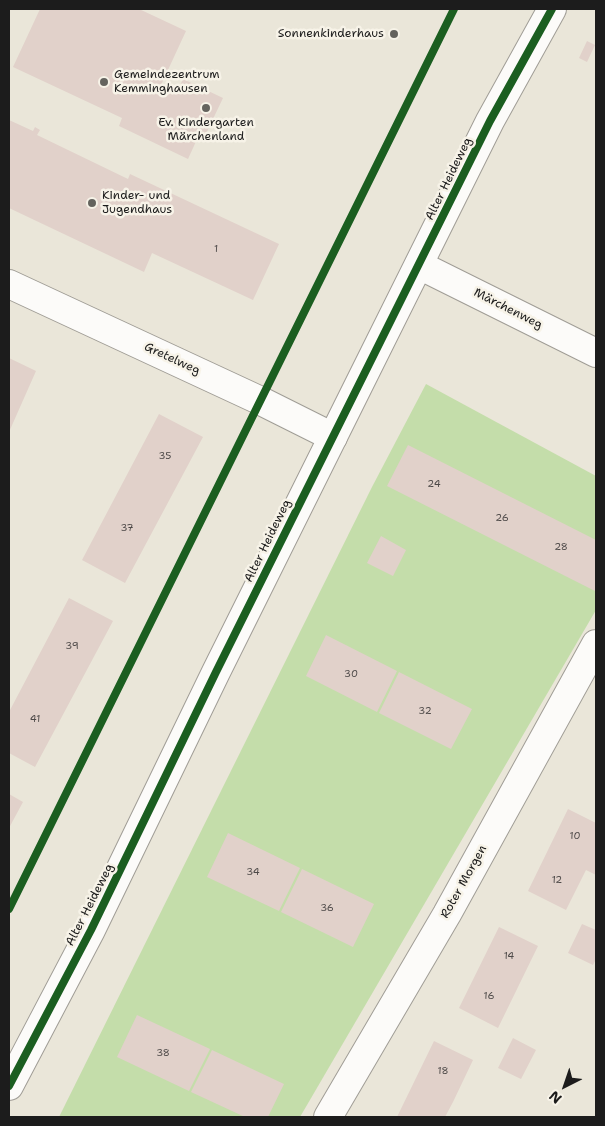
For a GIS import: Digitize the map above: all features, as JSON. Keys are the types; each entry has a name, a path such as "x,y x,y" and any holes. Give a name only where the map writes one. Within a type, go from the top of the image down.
{"street":[{"name":"Alter Heideweg","path":"9,1086 95,921 216,672 490,121 552,9"},
{"name":"Märchenweg","path":"419,264 596,354"},
{"name":"Gretelweg","path":"9,284 261,400 333,437"},
{"name":"Roter Morgen","path":"328,1117 451,905 596,644"}],"green space":[{"path":"426,384 596,476 596,610 300,1117 59,1117 372,487"}],"building":[{"name":"Gemeindezentrum Kemminghausen","path":"40,9 139,9 186,31 161,85 177,92 183,79 223,98 203,140 198,137 188,159 119,126 122,118 13,67"},
{"path":"587,41 595,45 587,62 579,58"},
{"name":"Kinder- und Jugendhaus","path":"9,120 33,131 35,127 40,130 37,135 128,179 130,174 279,244 253,300 152,253 144,272 9,208"},
{"path":"9,358 36,371 9,432"},
{"path":"159,414 203,437 125,583 82,560"},
{"path":"408,445 596,540 595,591 387,486"},
{"path":"381,536 406,550 393,576 367,563"},
{"path":"69,598 113,621 35,767 9,753 9,712"},
{"path":"326,635 397,671 377,712 306,676"},
{"path":"399,672 472,709 451,749 379,713"},
{"path":"9,794 23,802 9,828"},
{"path":"568,809 596,823 596,875 586,870 566,910 528,891"},
{"path":"228,833 300,868 279,911 207,877"},
{"path":"302,869 374,904 353,947 281,912"},
{"path":"582,924 596,930 596,959 593,965 568,953"},
{"path":"499,927 538,946 498,1028 459,1008"},
{"path":"137,1015 210,1049 189,1091 117,1057"},
{"path":"513,1038 536,1050 521,1079 498,1068"},
{"path":"434,1041 473,1060 453,1102 445,1117 397,1117"},
{"path":"212,1050 284,1084 268,1117 245,1117 191,1092"}],"cycle path":[{"path":"9,909 454,9"},
{"path":"9,1086 91,930 216,672 490,121 552,9"}],"place":[{"name":"Sonnenkinderhaus","path":"394,34"},
{"name":"Gemeindezentrum Kemminghausen","path":"104,82"},
{"name":"Ev. Kindergarten Märchenland","path":"206,108"},
{"name":"Kinder- und Jugendhaus","path":"92,203"}]}
